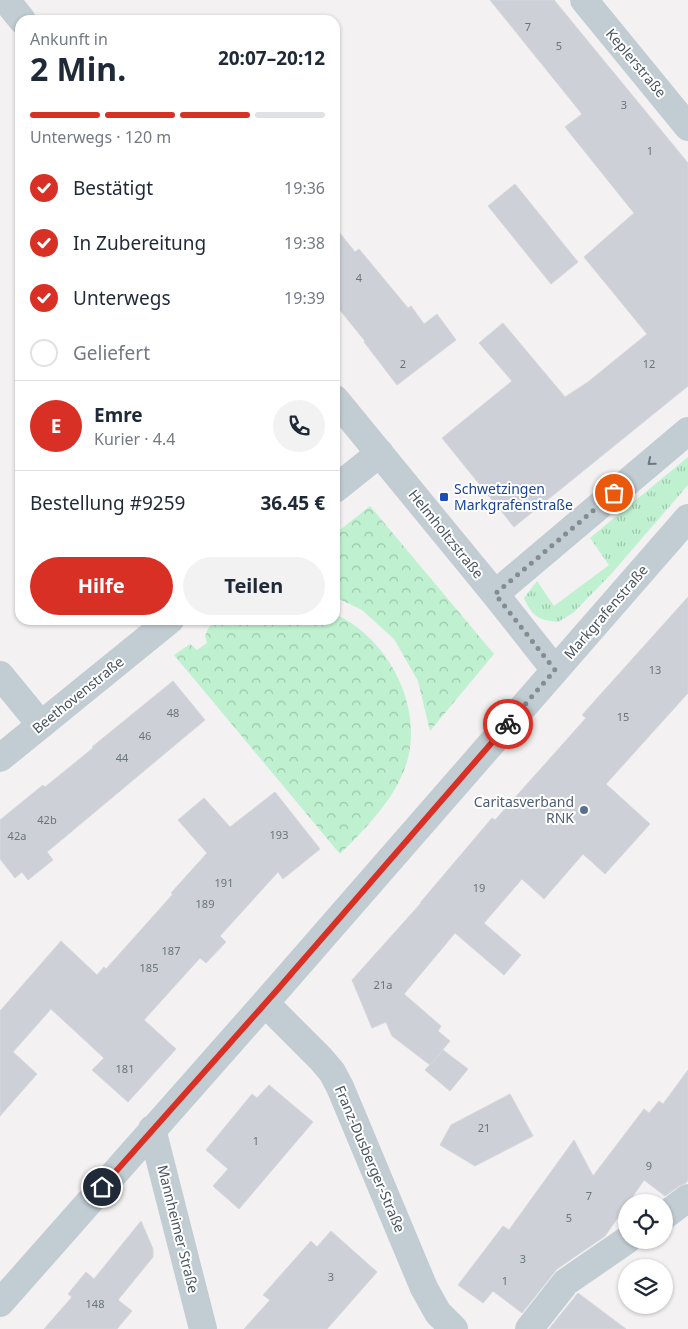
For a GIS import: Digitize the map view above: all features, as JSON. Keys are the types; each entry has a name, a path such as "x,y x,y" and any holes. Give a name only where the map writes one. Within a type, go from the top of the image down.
{"street":[{"name":"Keplerstraße","path":"584,0 688,127"},
{"name":"Helmholtzstraße","path":"340,405 555,670"},
{"path":"495,594 688,431"},
{"path":"340,485 380,454"},
{"name":"Markgrafenstraße","path":"265,1003 688,518"},
{"name":"Beethovenstraße","path":"0,758 163,626"},
{"path":"0,675 40,725"},
{"path":"0,1303 265,1003"},
{"name":"Franz-Dusberger-Straße","path":"265,1003 332,1072 350,1107 424,1288 438,1313 454,1329"},
{"name":"Mannheimer Straße","path":"152,1130 203,1329"},
{"path":"673,1209 688,1198"},
{"path":"528,1329 566,1282 618,1246"}],"green space":[{"path":"688,457 688,485 612,573 573,613 558,622 536,616 524,598 537,581 554,606 609,565 590,538"},
{"path":"370,506 494,654 430,731 418,681 394,639 362,610 340,599 340,530"},
{"path":"340,617 354,625 371,640 386,657 398,677 406,698 410,720 411,743 406,765 387,802 340,854 174,655 190,644 197,650 207,643 205,636 212,625 340,625"}],"building":[{"path":"490,0 554,0 688,163 688,386 514,527 442,438 512,381 479,343 503,323 565,397 588,382 647,334 584,257 634,213 565,127 582,114"},
{"path":"515,184 578,262 551,284 488,206"},
{"path":"340,233 355,252 359,249 408,308 411,306 424,324 437,314 456,340 397,385 340,310"},
{"path":"688,597 688,693 606,784 650,824 605,874 583,854 544,899 522,879 484,923 521,955 504,975 455,933 404,994 441,1026 438,1031 450,1041 430,1065 392,1036 386,1022 372,1028 352,980 421,903 492,818 495,820 586,718 582,715"},
{"path":"173,681 205,720 47,852 53,860 28,880 22,872 15,878 0,859 0,820 43,785 45,787"},
{"path":"275,792 320,849 283,879 278,872 220,936 226,942 206,963 200,958 144,1020 176,1049 128,1102 92,1070 104,1058 51,1009 13,1052 37,1074 0,1116 0,1011 61,941 97,975 104,967 106,969 207,853 178,820 204,798 230,827"},
{"path":"443,1050 468,1069 450,1091 425,1070"},
{"path":"688,1070 688,1180 686,1183 668,1194 662,1194 644,1180 634,1194 618,1194 618,1217 605,1236 557,1269 522,1313 493,1291 483,1303 458,1285 503,1226 509,1230 574,1140 593,1176 644,1109 649,1113 659,1101 663,1104"},
{"path":"269,1085 313,1122 239,1209 213,1186 228,1169 206,1150 252,1094 257,1098"},
{"path":"510,1094 533,1136 475,1166 440,1145 451,1125"},
{"path":"141,1221 153,1249 153,1257 118,1300 132,1311 117,1329 44,1329 72,1297 68,1294 86,1272 94,1279"},
{"path":"331,1231 377,1272 327,1329 244,1329 270,1300 263,1295 311,1241 317,1247"},
{"path":"578,1293 626,1329 549,1329"}],"way so far":[{"path":"508,724 555,670 495,594 614,493"}],"place":[{"name":"Schwetzingen Markgrafenstraße","path":"444,497"},
{"name":"Caritasverband RNK","path":"584,810"}],"route":[{"path":"102,1187 278,989 508,724"}]}
